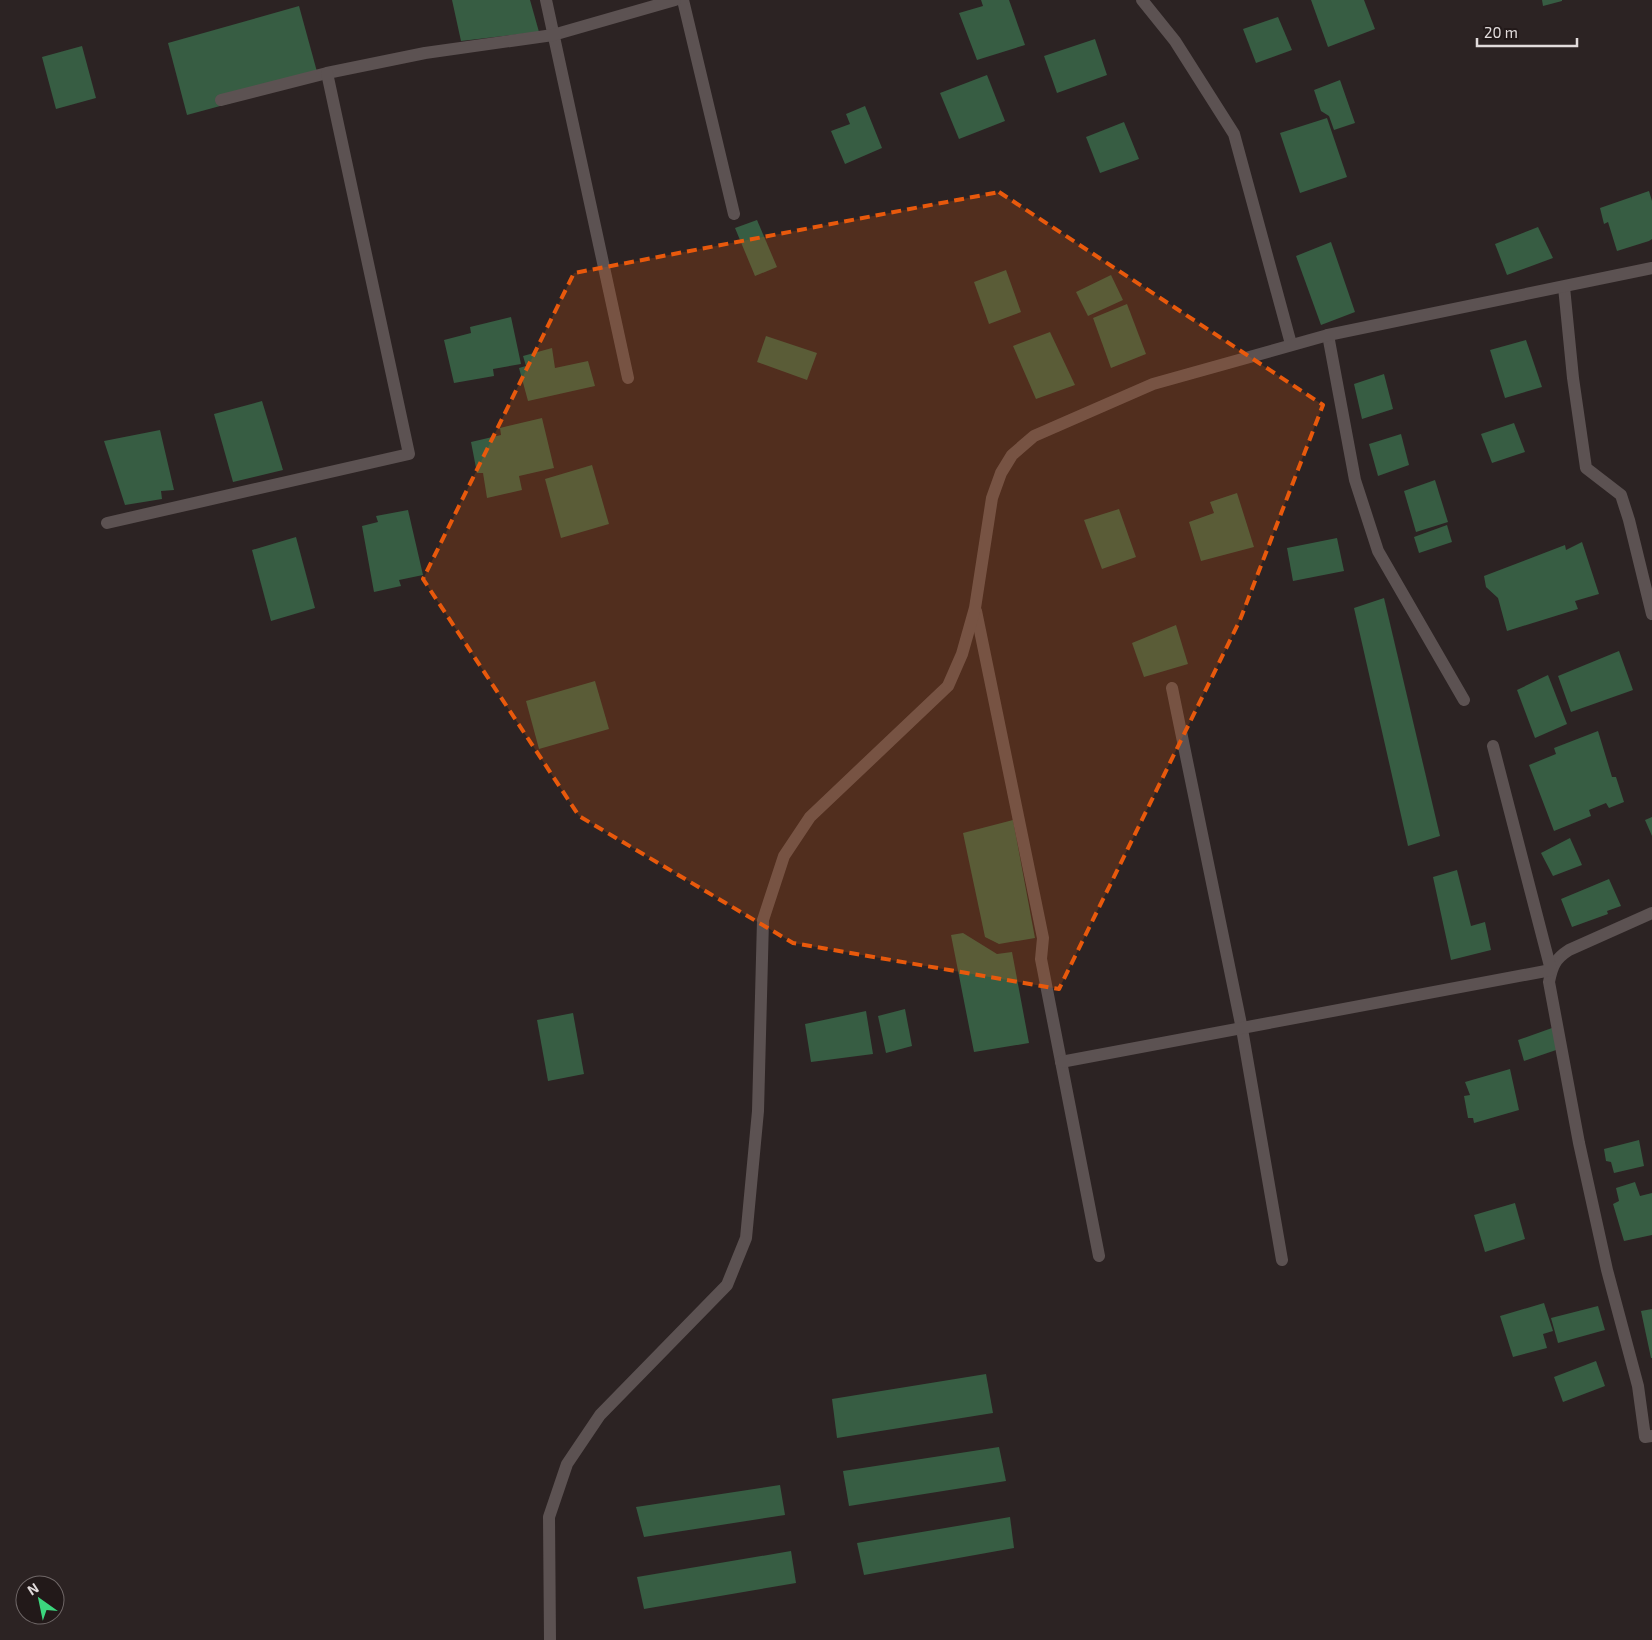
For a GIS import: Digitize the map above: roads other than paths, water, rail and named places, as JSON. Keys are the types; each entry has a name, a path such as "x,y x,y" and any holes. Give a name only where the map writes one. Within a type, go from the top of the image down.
{"street":[{"path":"546,0 552,36 628,378"},
{"path":"221,100 326,73 425,54 552,36 676,0"},
{"path":"683,0 734,214"},
{"path":"1143,0 1175,41 1234,134 1291,344"},
{"path":"107,523 409,454 326,73"},
{"path":"550,1640 549,1517 567,1464 600,1415 727,1285 746,1238 758,1110 763,920 784,856 810,817 948,686 962,654 975,608 992,498 1001,473 1012,455 1034,436 1153,384 1328,335 1652,268"},
{"path":"1564,287 1573,378 1586,468 1621,495 1652,614"},
{"path":"1328,335 1355,480 1378,551 1464,700"},
{"path":"975,608 1043,938 1041,960 1099,1256"},
{"path":"1172,688 1242,1029 1282,1260"},
{"path":"1493,746 1551,970"},
{"path":"1652,913 1569,950 1558,957 1551,970 1548,982 1579,1143 1607,1270 1638,1386 1645,1438 1652,1436"},
{"path":"1061,1062 1551,970"}]}
